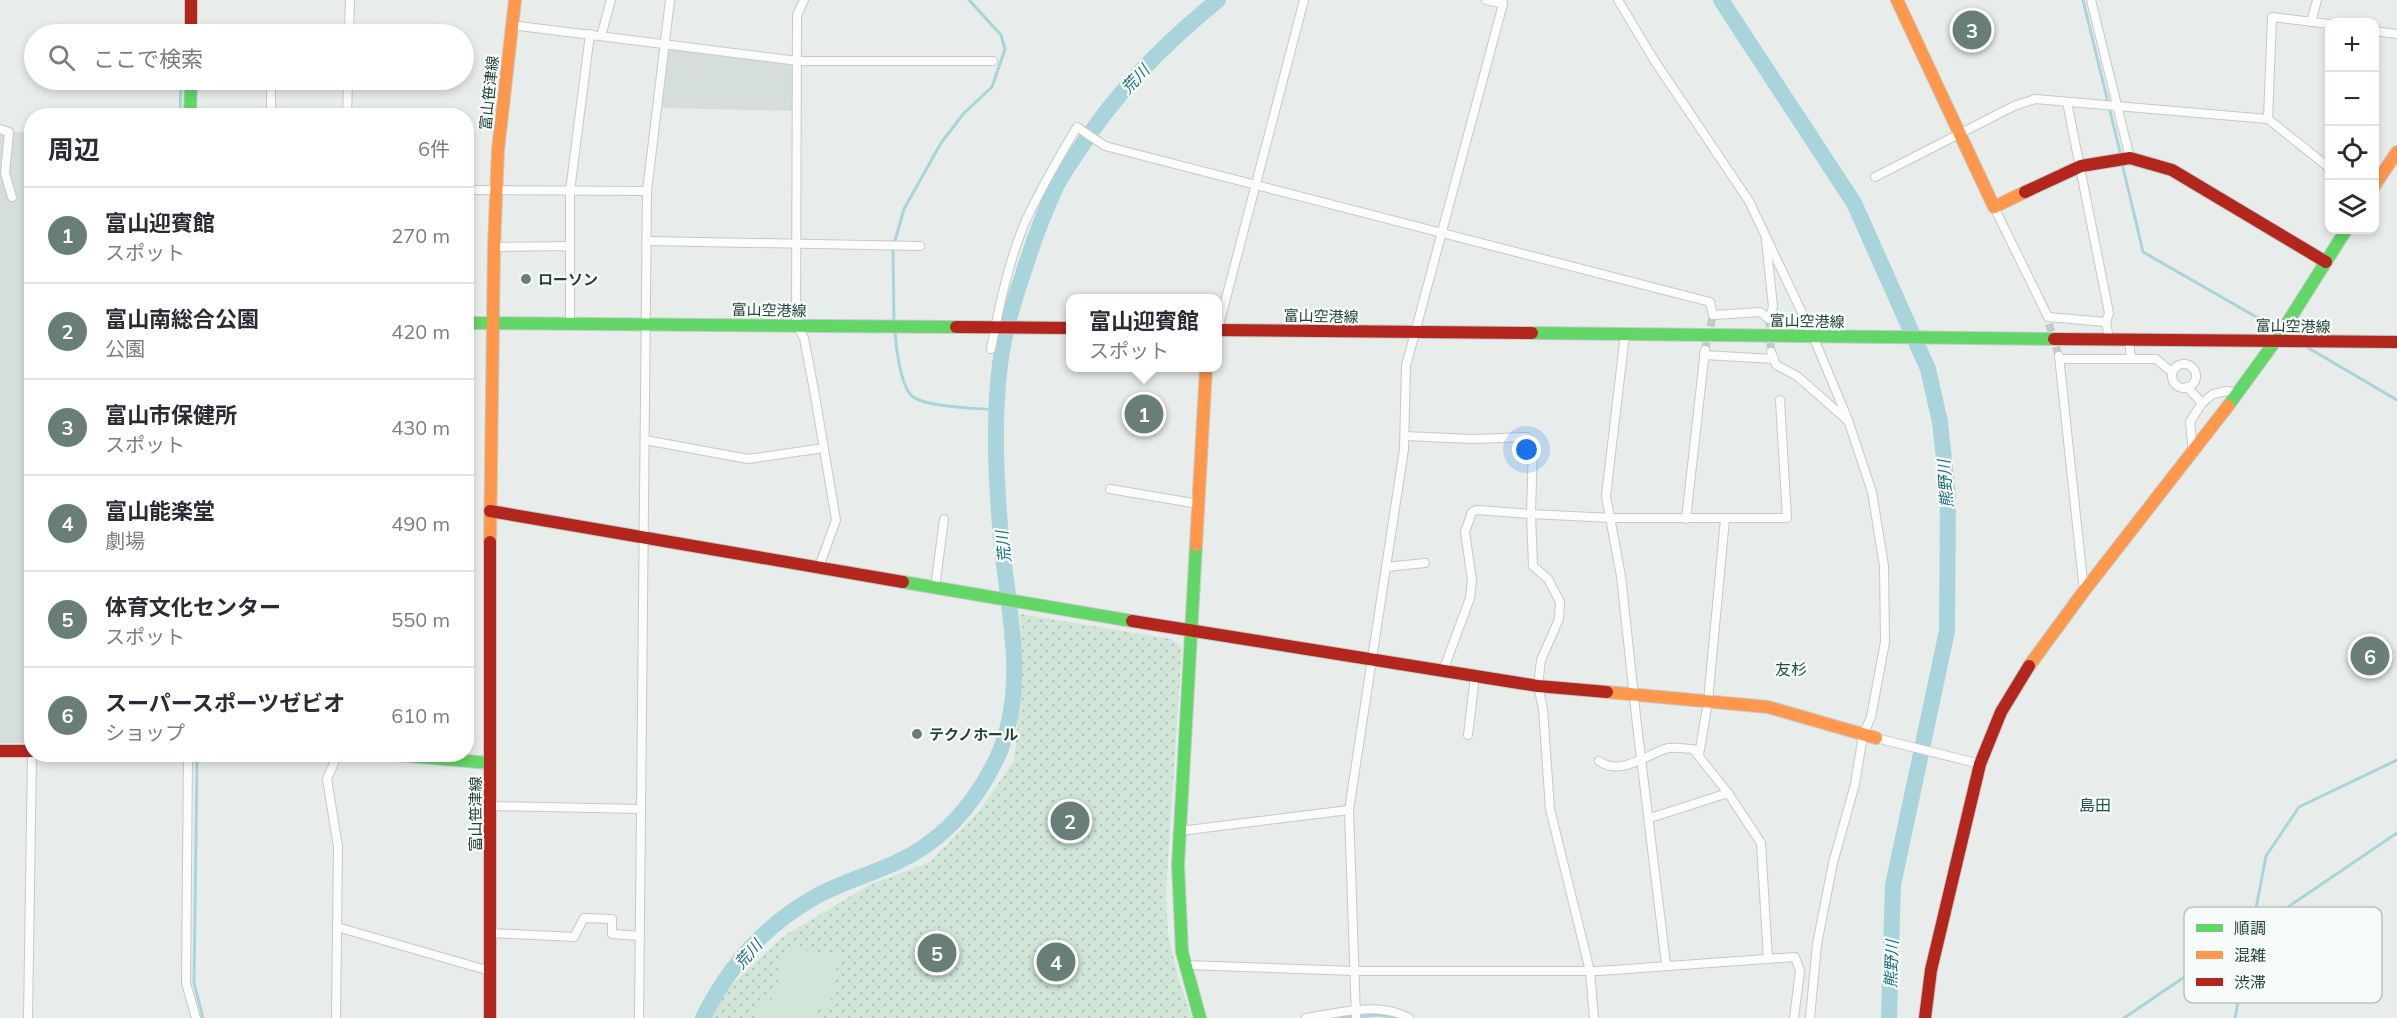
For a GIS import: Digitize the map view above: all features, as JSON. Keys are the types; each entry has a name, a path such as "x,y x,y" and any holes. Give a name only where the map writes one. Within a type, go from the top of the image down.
{"street":[{"path":"191,0 191,24"},
{"path":"349,24 350,0"},
{"name":"富山笹津線","path":"490,1018 492,323 498,150 515,0"},
{"path":"601,36 611,0"},
{"path":"639,1018 647,191 670,0"},
{"path":"804,0 797,15 796,325 804,338 836,520 819,567"},
{"path":"1222,314 1304,0"},
{"path":"1355,1014 1349,810 1405,436 1406,366 1502,2 1486,0"},
{"path":"1618,0 1654,60 1749,201 1817,336 1849,421 1872,492 1884,566 1885,642 1871,717 1863,735 1855,784 1833,863 1817,944 1810,1018"},
{"path":"1897,0 2048,320 2106,322"},
{"path":"2091,0 2130,158"},
{"path":"2311,22 2317,0"},
{"path":"2268,119 2272,17 2325,23"},
{"path":"511,25 798,61 993,62"},
{"path":"2379,32 2397,34"},
{"path":"570,323 570,191 590,34"},
{"path":"190,108 191,90"},
{"path":"271,90 271,108"},
{"path":"348,90 348,108"},
{"path":"1875,177 2014,106 2035,99 2268,119 2325,164"},
{"path":"2067,102 2109,313 2106,322 2109,339"},
{"path":"991,349 1002,298 1025,223 1077,127 1105,146 1710,303 1713,315 1760,312 1769,318 1773,307 1766,236"},
{"path":"0,129 9,132 5,173 12,196"},
{"path":"2378,180 2397,152"},
{"path":"1994,207 2080,166 2130,158 2172,170 2326,262"},
{"path":"474,190 647,191"},
{"path":"1925,1018 1930,970 1980,764 1992,731 2010,696 2084,591 2238,393 2275,341 2344,234"},
{"path":"646,241 920,246"},
{"path":"494,247 570,246"},
{"name":"富山空港線","path":"474,323 1066,328"},
{"name":"富山空港線","path":"1222,329 2397,342"},
{"path":"1625,334 1606,496 1622,576 1666,964"},
{"path":"2129,340 2131,359"},
{"path":"1686,519 1705,353 1772,355 1776,365 1797,376 1849,421"},
{"path":"2084,591 2059,357 2156,359 2173,371"},
{"path":"2187,387 2195,378 2192,367 2181,364 2173,371 2172,378 2176,385 2187,387 2202,402"},
{"path":"1200,1018 1180,939 1178,901 1206,372"},
{"path":"2193,453 2190,422 2202,402 2213,394 2227,391 2238,393"},
{"path":"1443,671 1470,598 1472,580 1465,532 1472,512 1477,510 1611,518 1787,518 1780,400"},
{"path":"1405,436 1472,439 1527,437 1533,444 1531,513 1533,566 1548,579 1560,602 1559,619 1541,660 1538,686 1551,809 1590,971 1594,1018"},
{"path":"645,440 748,459 824,448"},
{"path":"1110,489 1199,504"},
{"path":"490,511 935,588 1538,686 1768,707 1863,735 1980,764"},
{"path":"935,588 944,519"},
{"path":"1699,755 1708,701 1725,519"},
{"path":"1386,567 1425,563"},
{"path":"1468,735 1475,676"},
{"path":"1599,761 1616,767 1642,760 1667,748 1693,749 1699,755 1728,793 1761,843 1768,959"},
{"path":"0,751 24,752"},
{"path":"28,1018 32,762"},
{"path":"188,762 186,983 196,1018"},
{"path":"334,762 327,779 338,847 336,1018"},
{"path":"474,762 490,763"},
{"path":"1650,818 1728,793"},
{"path":"490,806 641,810"},
{"path":"1180,831 1349,810"},
{"path":"490,933 574,936 584,918 612,919 612,934 640,936"},
{"path":"337,927 490,971"},
{"path":"1185,965 1354,971 1590,971 1666,964 1795,957 1800,971 1794,1018"},
{"path":"1306,1018 1391,1010 1409,1018"}],"shaded area":[{"path":"668,49 794,63 794,111 662,108"},
{"path":"0,128 24,133 24,743 0,743"}],"green space":[{"path":"1020,614 1171,639 1182,648 1166,891 1168,935 1192,1018 711,1018 726,990 784,936 869,885 930,862 979,811 1014,761 1021,685"},
{"path":"785,947 839,956 829,1010 816,1008 814,1018 756,1018 760,998 775,1000"}],"waterway":[{"path":"894,322 893,248 904,209 941,143 964,113 992,87 1005,49 1001,35 969,0"},
{"name":"荒川","path":"703,1018 736,965 764,934 815,897 895,863 928,844 942,833 967,806 997,758 1007,731 1014,677 1014,649 999,516 996,451 996,407 1000,364 1012,307 1042,219 1058,182 1093,129 1142,69 1218,0"},
{"name":"熊野川","path":"1721,0 1854,203 1928,369 1940,422 1948,497 1947,631 1893,885 1889,1018"},
{"path":"2083,0 2121,156"},
{"path":"180,108 181,90"},
{"path":"2122,163 2143,252 2279,330"},
{"path":"895,331 901,373 910,394 916,399 937,405 996,410"},
{"path":"2305,346 2397,400"},
{"path":"2256,907 2266,856 2299,807 2397,760"},
{"path":"197,762 194,983 203,1018"},
{"path":"2288,907 2397,833"},
{"path":"2124,1018 2184,977"},
{"path":"2235,1018 2238,1003"},
{"path":"1339,1018 1379,1015 1398,1018"}],"tunnel":[{"path":"1705,350 1713,315"},
{"path":"1769,319 1771,352"},
{"path":"2049,324 2059,356"}],"traffic: fast":[{"path":"190,108 191,90"},
{"path":"2228,406 2279,336 2343,234"},
{"path":"474,323 956,327"},
{"path":"1532,333 2054,339"},
{"path":"1196,545 1178,865 1182,952 1200,1018"},
{"path":"903,582 1132,621"},
{"path":"474,762 490,763"}],"traffic: slow":[{"path":"490,542 494,247 498,150 515,0"},
{"path":"1897,0 1994,207 2025,192"},
{"path":"2378,180 2397,152"},
{"path":"1196,545 1206,372"},
{"path":"2029,666 2084,591 2228,406"},
{"path":"1607,692 1768,707 1876,738"}],"traffic: jam":[{"path":"191,0 191,24"},
{"path":"2025,192 2081,166 2130,158 2172,170 2326,262"},
{"path":"956,327 1066,328"},
{"path":"1222,330 1532,333"},
{"path":"2054,339 2397,342"},
{"path":"490,511 903,582"},
{"path":"490,542 490,1018"},
{"path":"1132,621 1538,686 1607,692"},
{"path":"1925,1018 1931,970 1980,764 2001,712 2029,666"},
{"path":"0,751 24,751"}],"place":[{"name":"富山市保健所","path":"1972,30"},
{"name":"ローソン","path":"526,279"},
{"name":"富山迎賓館","path":"1144,414"},
{"name":"スーパースポーツゼビオ","path":"2370,656"},
{"name":"テクノホール","path":"917,734"},
{"name":"富山南総合公園","path":"1070,821"},
{"name":"体育文化センター","path":"937,953"},
{"name":"富山能楽堂","path":"1056,962"}],"district":[{"name":"友杉","path":"1791,669"},
{"name":"島田","path":"2095,805"}]}
